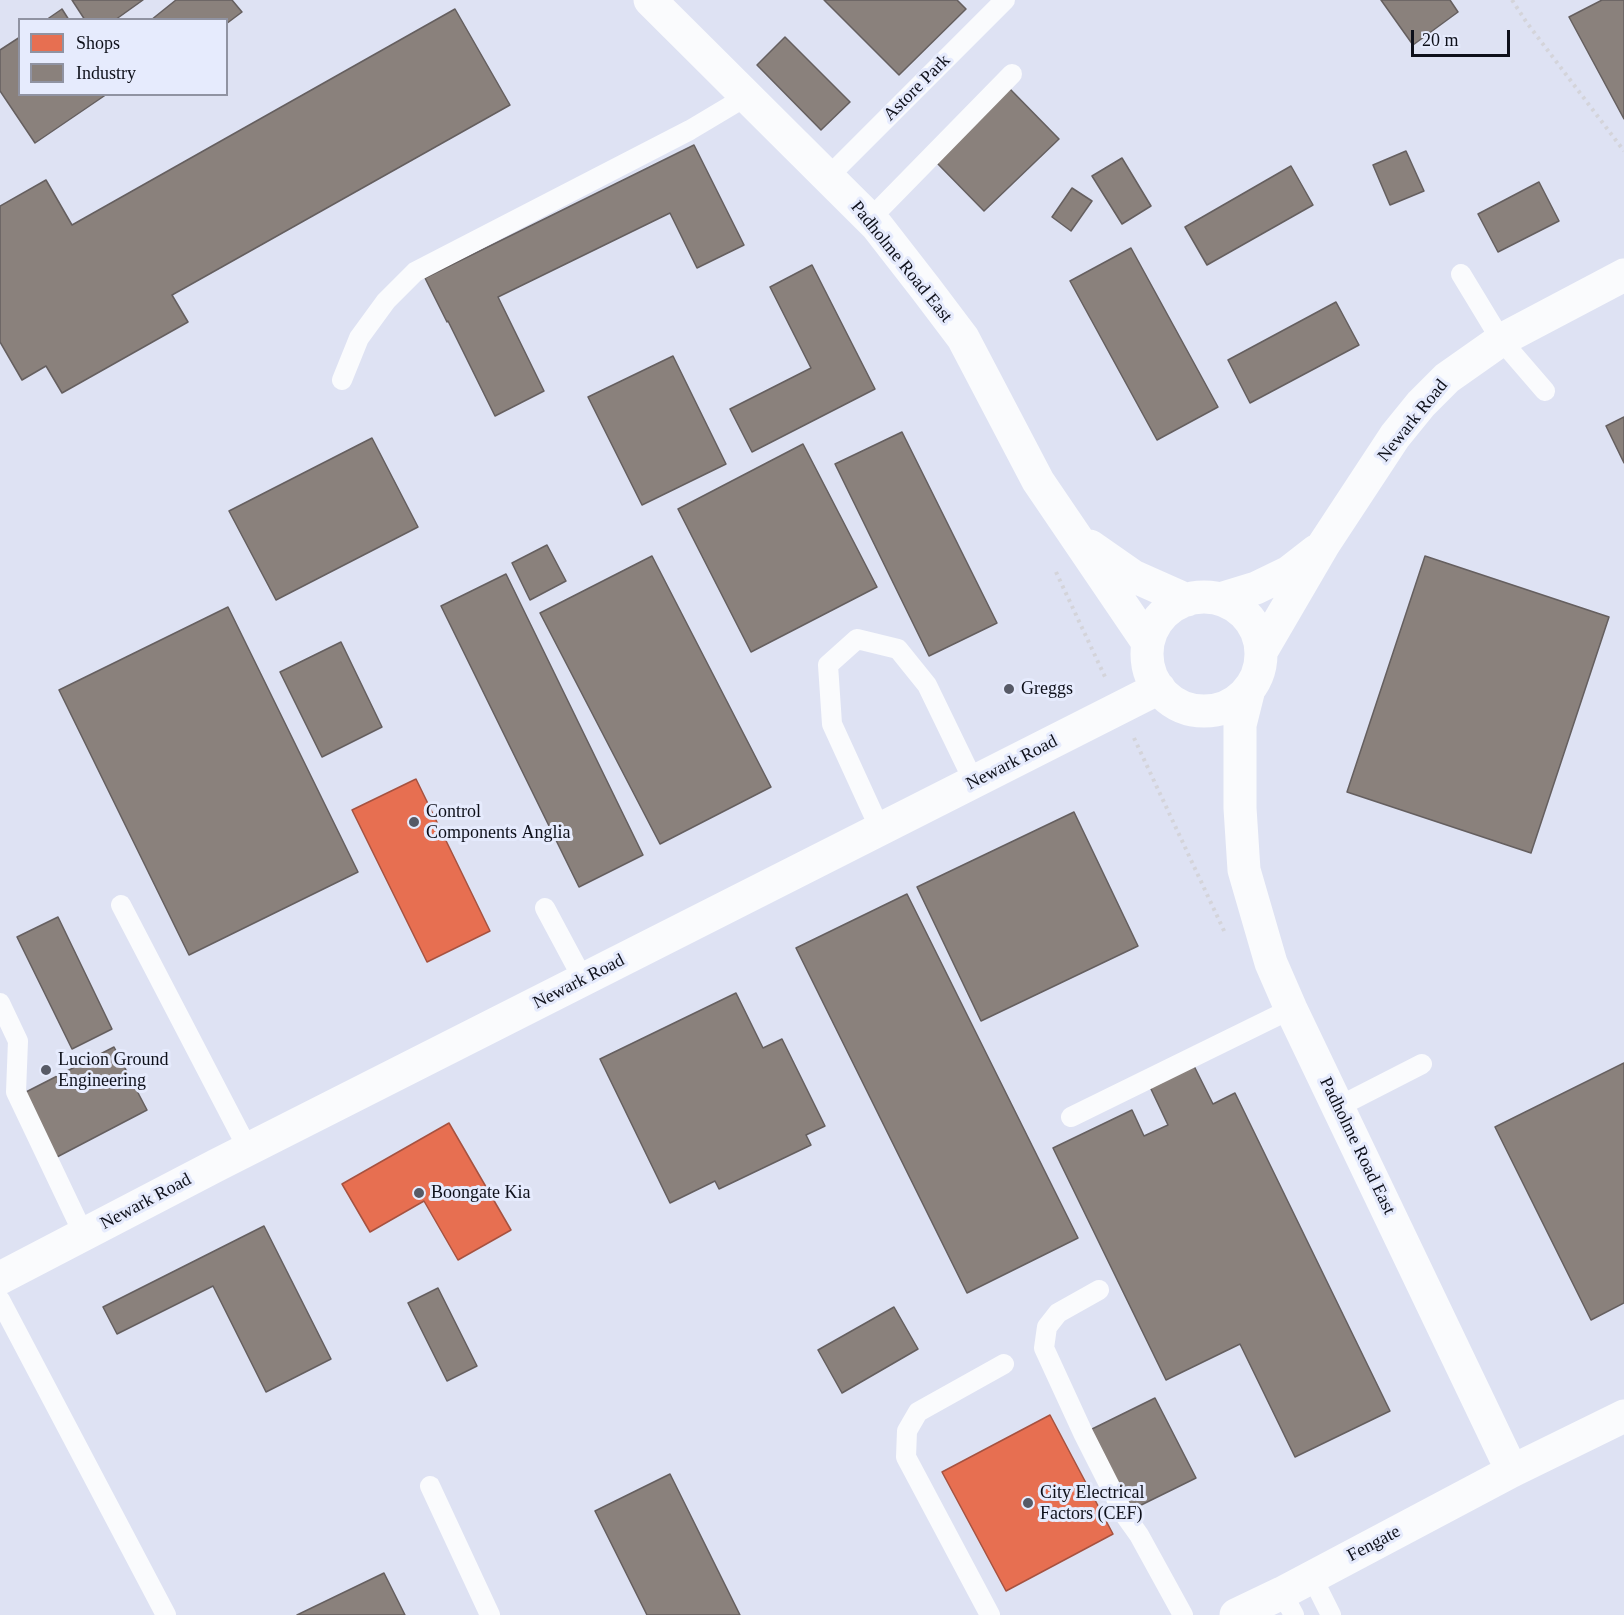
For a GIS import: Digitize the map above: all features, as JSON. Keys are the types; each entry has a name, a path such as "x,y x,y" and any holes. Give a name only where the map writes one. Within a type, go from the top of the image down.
{"street":[{"name":"Padholme Road East","path":"650,0 870,219 926,289 963,338 1038,481 1148,643"},
{"name":"Newark Road","path":"1261,652 1324,544 1395,436 1447,378 1501,340 1624,275"},
{"name":"Padholme Road East","path":"1076,536 1133,576 1187,600"},
{"name":"Newark Road","path":"1220,599 1256,588 1289,572 1324,544"},
{"name":"Padholme Road East","path":"1202,711 1185,708 1171,700 1159,688 1151,674 1147,659 1148,643 1153,628 1161,616 1173,606 1203,597 1220,599"},
{"path":"1220,599 1236,607 1249,619 1258,635 1261,652 1258,672 1249,689 1240,725 1240,808"},
{"name":"Newark Road","path":"0,1278 248,1149 1159,688"},
{"path":"1240,808 1214,728 1202,711 1219,709 1235,701 1249,689"},
{"name":"Padholme Road East","path":"1240,808 1244,870 1271,963 1512,1471"},
{"name":"Fengate","path":"1236,1615 1288,1604 1312,1577 1512,1471 1624,1416"}],"lane":[{"name":"Astore Park","path":"828,177 1005,0"},
{"path":"870,219 1012,74"},
{"path":"342,380 359,338 386,301 415,272 690,130 747,96"},
{"path":"1461,274 1501,340 1545,392"},
{"path":"880,829 832,724 828,665 857,639 898,649 927,685 974,782"},
{"path":"121,905 248,1149"},
{"path":"545,908 583,979"},
{"path":"0,1003 18,1041 16,1092 84,1235"},
{"path":"1071,1117 1291,1009"},
{"path":"1338,1107 1422,1064"},
{"path":"1099,1290 1058,1313 1047,1327 1044,1348 1124,1514 1139,1534 1183,1615"},
{"path":"0,1300 166,1615"},
{"path":"990,1615 906,1457 907,1431 918,1412 1004,1364"},
{"path":"430,1486 490,1615"},
{"path":"1312,1577 1331,1615"}],"path":[{"path":"1512,0 1624,151"},
{"path":"1052,562 1226,935"}],"building: Shops":[{"path":"416,779 490,931 427,962 352,810"},
{"name":"Boongate Kia","path":"449,1123 511,1230 458,1260 424,1201 370,1232 342,1184"},
{"name":"City Electrical Factors (CEF)","path":"1050,1415 1113,1534 1006,1591 942,1472"}],"building: Industry":[{"path":"72,0 143,0 118,18 84,18"},
{"path":"176,0 232,0 242,12 228,22 228,18 154,18"},
{"path":"824,0 957,0 966,9 899,75"},
{"path":"1381,0 1450,0 1458,12 1413,45"},
{"path":"1602,0 1624,0 1624,119 1569,17"},
{"path":"62,9 68,18 49,18"},
{"path":"455,9 510,105 172,295 188,322 62,393 46,366 22,380 0,342 0,206 46,180 72,225"},
{"path":"785,37 850,102 821,130 757,65"},
{"path":"18,38 18,96 104,96 35,143 0,91 0,50"},
{"path":"1010,89 1059,139 984,211 936,162"},
{"path":"694,145 744,245 697,268 670,213 498,297 544,391 495,416 425,278"},
{"path":"1406,151 1424,191 1390,205 1373,165"},
{"path":"1122,158 1151,206 1122,224 1092,176"},
{"path":"1291,166 1313,205 1207,265 1185,227"},
{"path":"1539,182 1559,221 1498,252 1478,214"},
{"path":"1072,188 1092,201 1071,231 1052,217"},
{"path":"1131,248 1218,407 1157,440 1070,281"},
{"path":"812,265 875,389 752,452 730,409 811,368 770,287"},
{"path":"1336,302 1359,345 1250,403 1228,360"},
{"path":"673,356 726,464 642,505 588,397"},
{"path":"1624,417 1624,463 1606,426"},
{"path":"902,432 997,623 929,656 835,464"},
{"path":"372,438 418,527 276,600 229,511"},
{"path":"803,444 877,587 751,652 678,509"},
{"path":"547,545 566,581 530,600 512,563"},
{"path":"652,556 771,787 660,844 540,613"},
{"path":"1425,556 1609,617 1531,853 1347,792"},
{"path":"506,574 643,855 579,887 441,606"},
{"path":"228,607 358,872 189,955 59,690"},
{"path":"341,642 382,727 322,757 280,672"},
{"path":"1074,812 1138,946 981,1021 917,887"},
{"path":"907,894 1078,1238 967,1293 796,948"},
{"path":"58,917 112,1029 72,1049 17,937"},
{"path":"736,993 763,1048 782,1039 825,1126 806,1135 811,1145 719,1189 715,1181 670,1203 600,1059"},
{"path":"114,1047 147,1110 57,1157 24,1093"},
{"path":"1624,1063 1624,1303 1591,1320 1495,1127"},
{"path":"1194,1066 1213,1104 1235,1093 1390,1411 1295,1457 1240,1344 1166,1380 1053,1148 1132,1110 1144,1136 1168,1125 1150,1087"},
{"path":"264,1226 331,1359 266,1392 213,1286 117,1334 103,1307"},
{"path":"438,1288 477,1366 447,1381 408,1303"},
{"path":"894,1307 918,1349 842,1393 818,1350"},
{"path":"1155,1398 1196,1478 1129,1511 1088,1431"},
{"path":"670,1474 740,1615 647,1615 595,1511"},
{"path":"384,1573 405,1615 297,1615"}],"place":[{"name":"Greggs","path":"1009,689"},
{"name":"Control Components Anglia","path":"414,822"},
{"name":"Lucion Ground Engineering","path":"46,1070"},
{"name":"Boongate Kia","path":"419,1193"},
{"name":"City Electrical Factors (CEF)","path":"1028,1503"}]}
